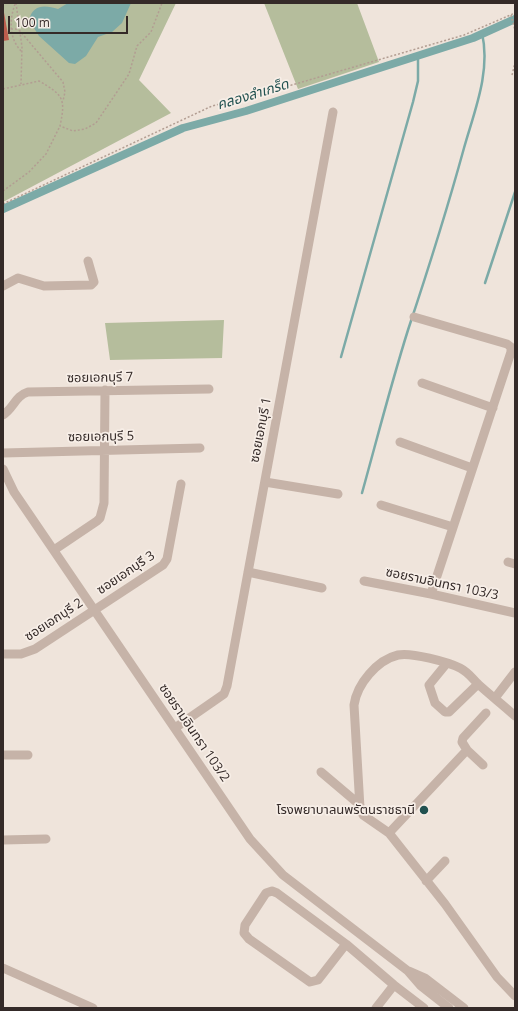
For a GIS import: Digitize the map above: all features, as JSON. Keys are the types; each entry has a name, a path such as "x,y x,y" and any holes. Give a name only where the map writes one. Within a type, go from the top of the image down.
{"street":[{"name":"ซอยเอกบุรี 1","path":"175,728 226,691 333,112"},
{"path":"3,286 18,278 44,286 91,285 94,282 88,261"},
{"path":"414,317 507,344 511,347 511,352 493,408 431,594"},
{"path":"422,383 493,408"},
{"name":"ซอยเอกบุรี 7","path":"3,415 10,410 20,395 28,392 208,389"},
{"path":"54,550 100,518 104,503 105,390"},
{"path":"400,442 472,468"},
{"name":"ซอยเอกบุรี 5","path":"3,453 104,449 200,448"},
{"name":"ซอยรามอินทรา 103/2","path":"3,470 14,492 250,839 273,866 408,971 421,986 449,1008"},
{"path":"265,482 338,494"},
{"name":"ซอยเอกบุรี 3","path":"95,610 165,562 181,484"},
{"path":"381,504 453,527"},
{"path":"248,572 322,588"},
{"name":"ซอยรามอินทรา 103/3","path":"364,581 515,613"},
{"name":"ซอยเอกบุรี 2","path":"3,654 28,653 95,610"},
{"path":"515,716 464,670 447,663 400,654 378,666 357,691 354,705 360,805 363,816 389,833 497,977 515,996"},
{"path":"447,663 430,682 429,686 435,703 445,712 449,712 478,684"},
{"path":"495,698 500,689 515,672"},
{"path":"483,765 467,750 462,742 463,738 486,713"},
{"path":"389,833 467,750"},
{"path":"3,755 28,755"},
{"path":"321,772 360,805"},
{"path":"3,840 46,839"},
{"path":"426,881 445,861"},
{"path":"346,944 318,980 310,982 249,939 244,933 245,925 266,893 272,891 277,893 346,944 394,985 424,1008"},
{"path":"3,968 93,1008"},
{"name":"ซอยรามอินทรา 103/2","path":"408,971 425,978 464,1008"},
{"path":"376,1008 394,985"}],"path":[{"path":"16,3 11,15 11,29 15,45 22,52"},
{"path":"16,3 22,52 21,84"},
{"path":"60,126 73,131 85,129 96,123 129,74 137,46 151,32 162,3"},
{"path":"3,204 212,106 285,88 464,35 515,13"},
{"path":"510,15 515,30"},
{"path":"11,29 20,31 63,82 65,92 63,103"},
{"path":"512,76 515,63"},
{"path":"3,89 39,81 53,89 61,97 64,107 60,126 46,154 29,172 3,191"}],"green space":[{"path":"3,3 176,3 139,80 171,113 3,202"},
{"path":"264,3 357,3 379,62 298,89"},
{"path":"224,320 222,358 110,360 105,323"}],"water":[{"path":"68,3 131,3 122,23 112,32 98,37 86,56 75,64 69,63 39,36 29,20 33,11 37,8 49,7 58,9"}],"building":[{"path":"3,7 9,40 3,41"}],"waterway":[{"name":"คลองลำเกร็ด","path":"3,209 183,128 246,111 473,38 515,19"},
{"path":"362,493 402,350 444,217 480,92 484,62 482,33"},
{"path":"341,357 413,102 418,81 418,55"},
{"path":"485,283 515,192"}],"place":[{"name":"โรงพยาบาลนพรัตนราชธานี","path":"424,810"}]}
